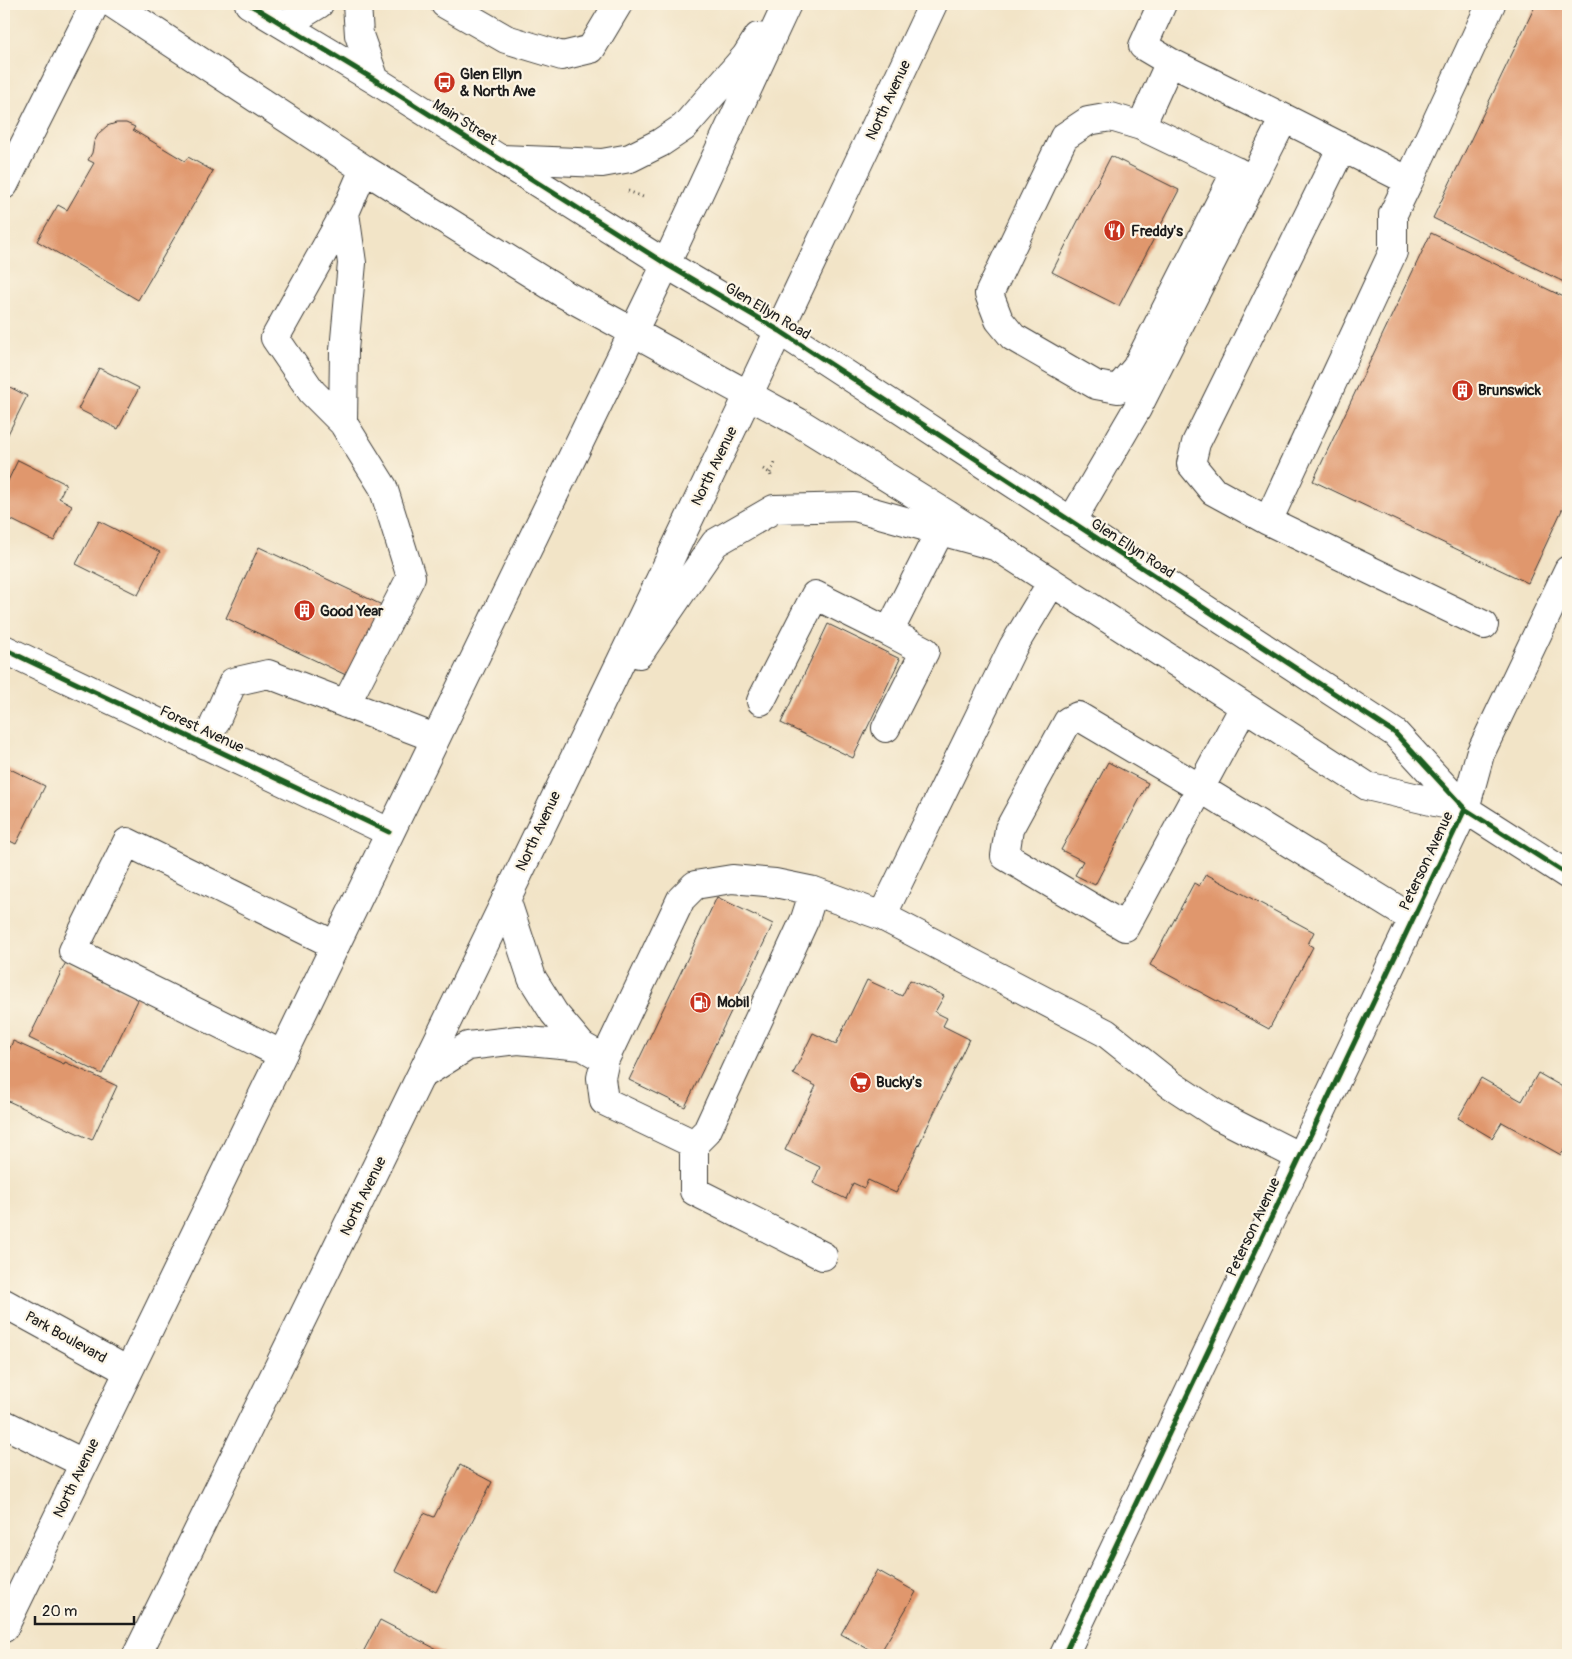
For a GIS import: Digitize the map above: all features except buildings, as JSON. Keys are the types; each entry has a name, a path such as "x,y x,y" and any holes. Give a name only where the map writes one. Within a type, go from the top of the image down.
{"street":[{"path":"4,185 95,4"},
{"path":"113,4 364,169 564,294 798,422 944,522"},
{"name":"Main Street","path":"249,4 375,80 666,264"},
{"path":"285,25 319,4"},
{"path":"357,4 359,35 375,80"},
{"path":"445,4 506,38 562,56 591,49 618,4"},
{"path":"501,159 602,162 630,158 660,144 684,128 746,56 779,4"},
{"name":"North Avenue","path":"7,1615 83,1464 633,333 787,4"},
{"name":"North Avenue","path":"137,1655 422,1075 544,818 780,332 933,4"},
{"path":"1162,4 1143,46 1170,62 1409,182"},
{"path":"1268,521 1393,252 1393,214 1491,4"},
{"path":"1141,126 1170,62"},
{"path":"1244,176 1141,126 1111,117 1088,121 1064,138 988,294 999,320 1013,337 1096,385 1118,389 1136,368 1244,176 1284,118"},
{"path":"1342,147 1196,443 1191,464 1213,491 1268,521 1484,625"},
{"path":"346,704 411,578 383,487 343,423 312,392 275,338 345,213 364,169"},
{"path":"1071,522 1137,409 1244,176"},
{"path":"343,423 344,350 352,263 345,213"},
{"name":"Glen Ellyn Road","path":"666,264 780,332 1395,733 1465,809 1568,875"},
{"path":"544,818 648,640 715,543 774,509 855,506 944,522"},
{"path":"889,632 944,522"},
{"name":"Glen Ellyn Road","path":"944,522 998,547 1367,786 1465,809"},
{"name":"Peterson Avenue","path":"1064,1655 1465,809 1480,754 1568,570"},
{"path":"882,916 1013,647 1052,582"},
{"path":"761,701 815,595 926,651 886,728"},
{"name":"Forest Avenue","path":"4,649 389,832"},
{"path":"205,745 233,682 268,674 435,738"},
{"path":"1244,707 1200,788 1125,927 1005,856 1009,829 1068,721 1078,716 1200,788 1412,919"},
{"path":"281,1054 72,951 127,842 334,945"},
{"path":"694,1144 604,1101 601,1078 605,1059 681,899 696,885 732,879 776,883 814,891 882,916 1106,1033 1170,1084 1219,1116 1300,1157"},
{"path":"814,891 805,919 707,1131 694,1144 694,1191 823,1256"},
{"path":"506,899 532,978 554,1013 582,1046 605,1059"},
{"path":"422,1075 468,1046 518,1040 582,1046"},
{"name":"Park Boulevard","path":"4,1303 128,1371"},
{"path":"4,1424 83,1464"}],"path":[{"path":"624,198 627,191 643,197"},
{"path":"763,469 770,472 775,463"}],"cycle path":[{"path":"249,4 375,80 666,264 780,331 1395,733 1465,809 1568,875"},
{"path":"4,649 389,832"},
{"path":"1064,1655 1465,809"}],"place":[{"name":"Glen Ellyn & North Ave","path":"444,83"},
{"name":"Freddy's","path":"1115,231"},
{"name":"Brunswick","path":"1462,390"},
{"name":"Good Year","path":"304,611"},
{"name":"Mobil","path":"701,1002"},
{"name":"Bucky's","path":"860,1082"}]}
